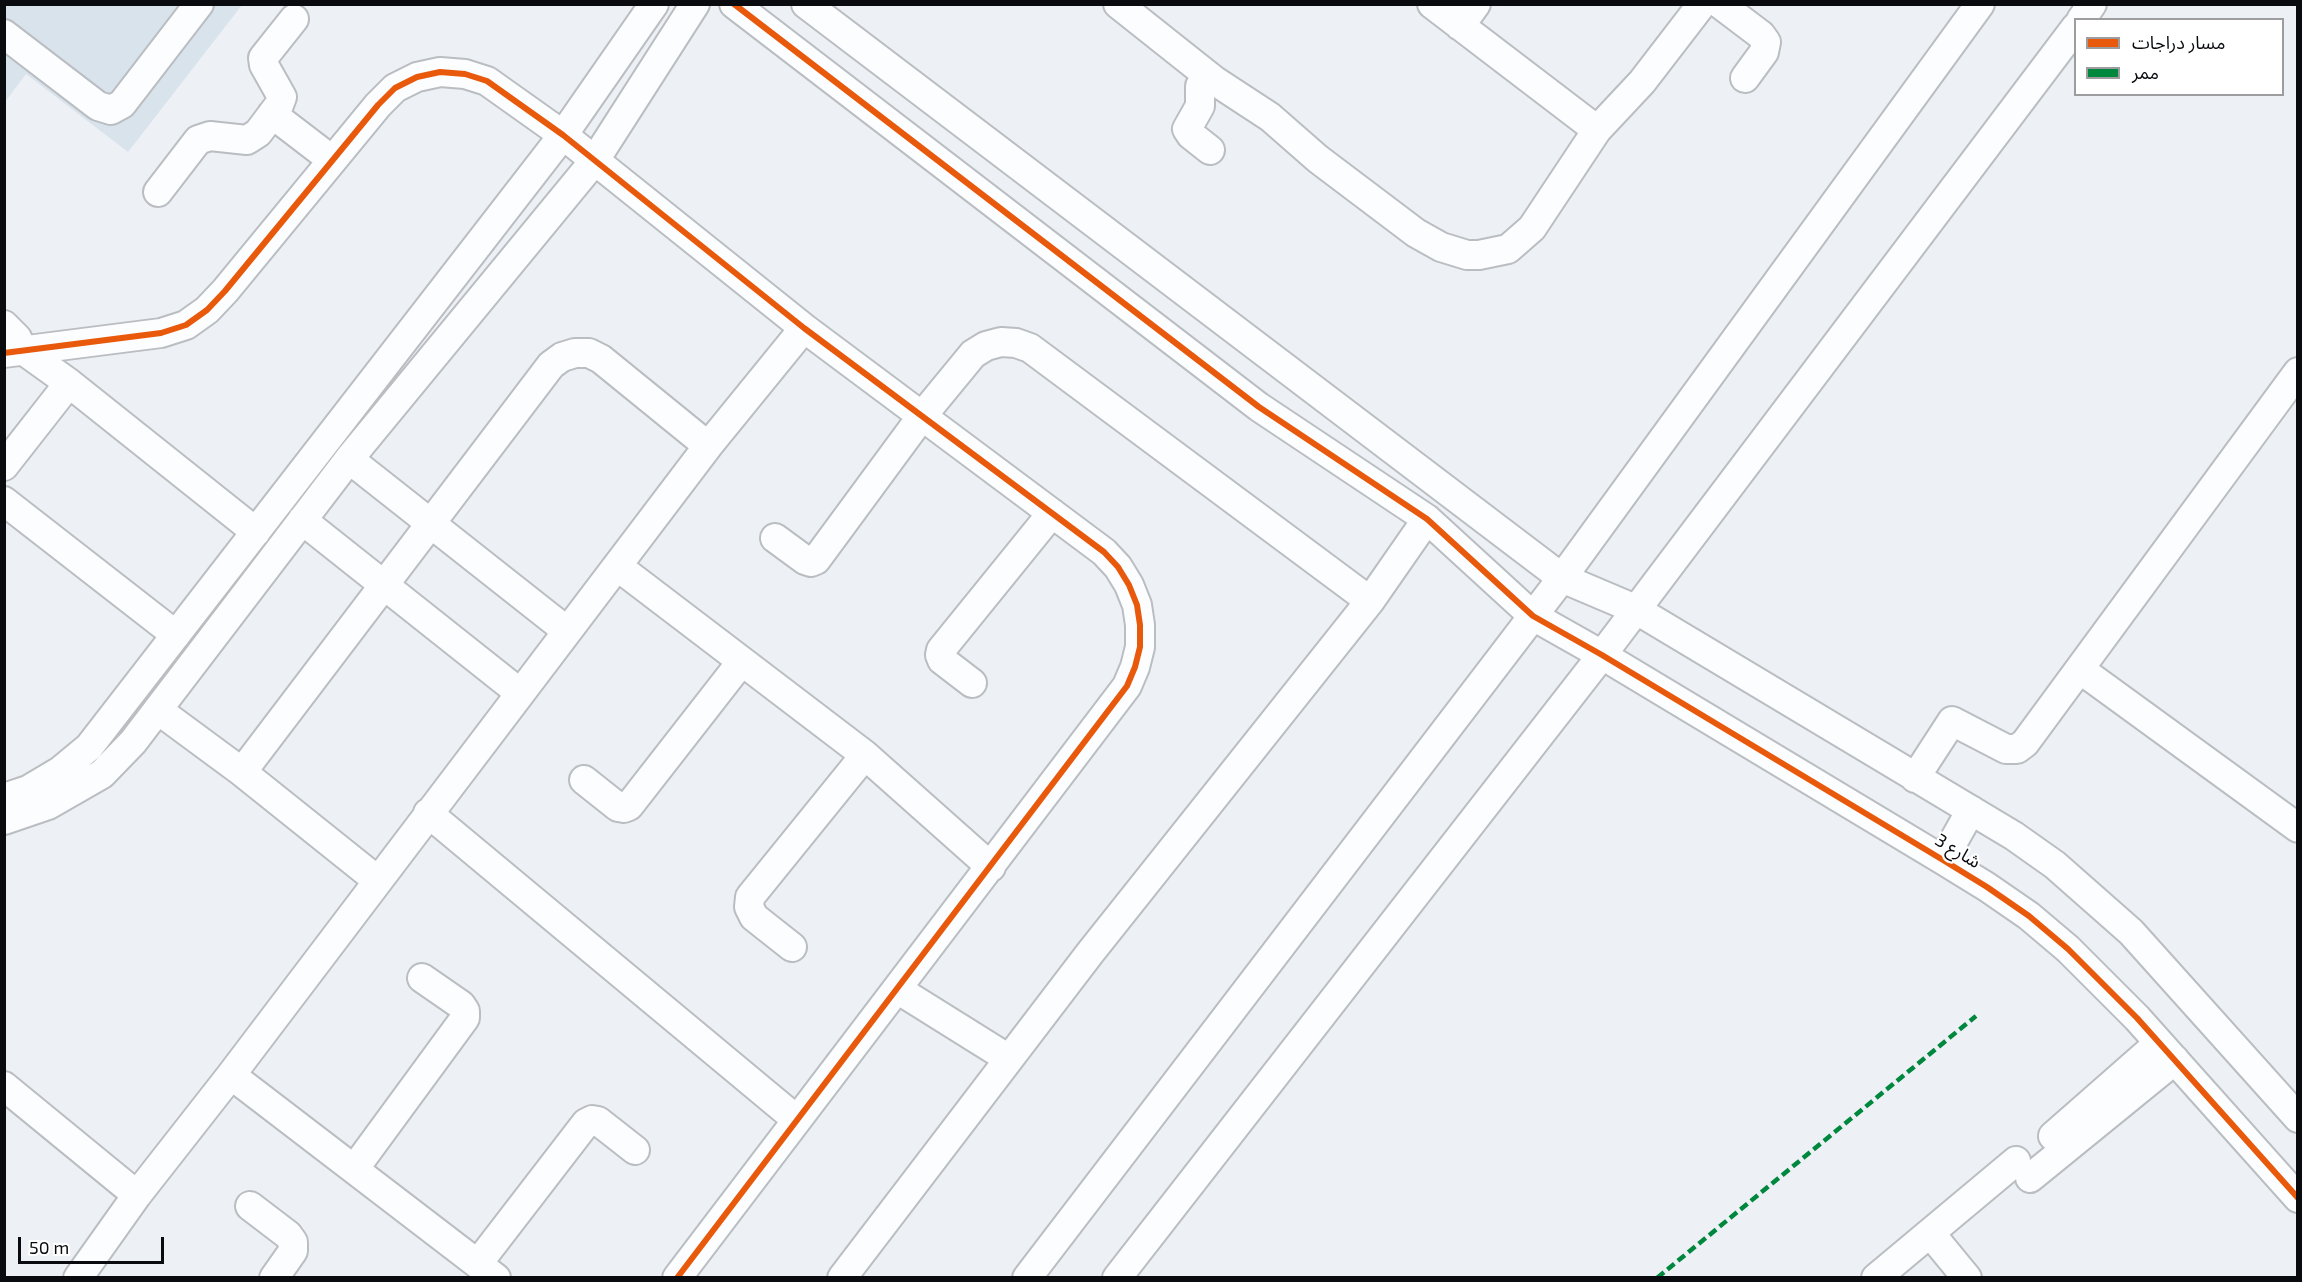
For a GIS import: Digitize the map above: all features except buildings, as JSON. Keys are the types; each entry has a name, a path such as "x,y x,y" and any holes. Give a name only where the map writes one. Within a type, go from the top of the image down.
{"street":[{"path":"9,48 98,106 111,110 122,104 199,4"},
{"path":"4,798 28,790 60,771 89,747 563,135 654,4"},
{"path":"4,820 48,805 102,774 133,742 349,459 595,160 695,4"},
{"name":"شارع 3","path":"734,4 1259,407 1427,519 1533,616 1602,655 2004,898 2068,949 2137,1018 2298,1198"},
{"path":"806,4 1562,578 1635,609 2014,836 2055,865 2131,932 2298,1118"},
{"path":"1118,4 1215,81 1270,117 1318,159 1416,233 1441,247 1467,255 1508,249 1532,228 1597,130 1642,82 1702,4"},
{"path":"1432,4 1468,15 1597,130"},
{"path":"1720,4 1766,42 1764,52 1745,78"},
{"path":"1027,1278 1562,578 1980,4"},
{"path":"2082,18 2092,4"},
{"path":"158,192 198,140 210,136 243,140 251,138 273,114 282,97 264,65 263,58 294,19"},
{"path":"1117,1278 1602,655 2074,30"},
{"path":"14,351 161,333 186,325 207,310 225,291 378,105 395,88 417,77 440,72 465,74 487,81 563,135 804,328 1104,552 1118,567 1137,605 1140,625 1140,646 1127,686 677,1278"},
{"path":"1210,150 1189,134 1187,129 1200,106 1200,87 1204,81 1215,81"},
{"path":"273,114 332,160"},
{"path":"4,325 17,338 14,351"},
{"path":"78,1278 137,1195 231,1075 708,446 804,328"},
{"path":"775,538 805,560 811,562 816,560 922,416 973,354 986,346 1001,342 1016,343 1030,348 1370,600"},
{"path":"14,351 69,383 256,532"},
{"path":"242,772 551,365 562,357 575,353 589,353 613,366 708,446"},
{"path":"1915,778 1952,721 2006,749 2017,749 2025,743 2289,401 2298,372"},
{"path":"4,466 69,383"},
{"path":"349,459 567,631"},
{"path":"4,501 176,635"},
{"path":"972,683 942,660 941,650 1052,513"},
{"path":"842,1278 1090,953 1370,600 1427,519"},
{"path":"302,520 520,693"},
{"path":"617,566 865,755 991,867"},
{"path":"584,780 618,807 629,806 742,661"},
{"path":"2081,670 2298,828"},
{"path":"158,710 242,772 377,880"},
{"path":"792,947 754,916 749,907 750,897 865,755"},
{"path":"1943,860 1971,810"},
{"path":"428,813 797,1120"},
{"path":"355,1168 465,1018 465,1011 461,1005 422,978"},
{"path":"897,989 1009,1059"},
{"path":"1876,1278 1936,1240 2167,1052"},
{"path":"231,1075 487,1270 586,1123 592,1120 598,1121 635,1150"},
{"path":"4,1086 137,1195"},
{"path":"250,1206 288,1235 293,1242 293,1251 274,1278"},
{"path":"1907,1278 1936,1240"},
{"path":"1936,1240 1967,1278"}],"shaded area":[{"path":"5,5 242,5 128,152 26,74 5,102"}],"marked path":[{"path":"1657,1278 1976,1016"}],"cycle path":[{"path":"734,4 1259,407 1427,519 1533,616 1943,860 2029,916 2068,949 2137,1018 2298,1198"},
{"path":"4,353 161,333 186,325 207,310 225,291 378,105 395,88 417,77 440,72 465,74 487,81 563,135 804,328 1104,552 1118,567 1137,605 1140,625 1140,647 1127,686 677,1278"}]}
